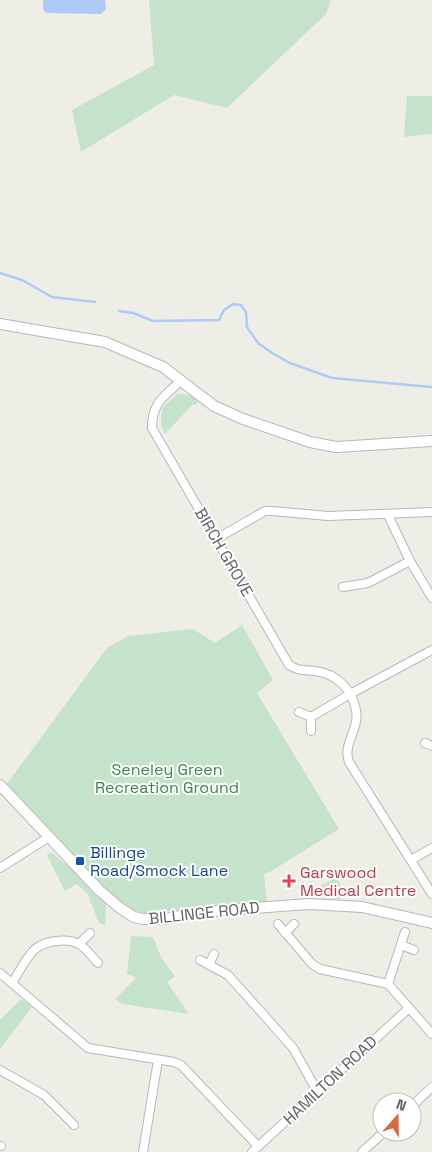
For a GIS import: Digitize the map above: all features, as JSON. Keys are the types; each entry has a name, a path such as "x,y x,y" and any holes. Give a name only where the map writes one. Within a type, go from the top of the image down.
{"main road":[{"path":"0,324 105,342 163,368 214,406 243,419 310,442 336,446 432,441"},
{"name":"BILLINGE ROAD","path":"0,785 111,902 126,913 143,919 164,919 201,912 308,904 362,908 432,923"}],"street":[{"name":"BIRCH GROVE","path":"181,380 156,405 153,412 152,428 289,665 302,671 328,674 352,693"},
{"path":"216,539 265,512 272,511 328,516 432,512"},
{"path":"388,515 410,561 432,598"},
{"path":"343,587 368,583 410,561"},
{"path":"312,717 432,650"},
{"path":"352,693 357,719 347,750 349,762 432,894"},
{"path":"299,712 312,717"},
{"path":"311,731 312,717"},
{"path":"0,868 49,837"},
{"path":"412,860 432,848"},
{"path":"278,924 312,964 320,969 388,984 432,1034"},
{"path":"285,933 294,924"},
{"path":"388,984 405,932"},
{"path":"80,944 90,933"},
{"path":"12,983 35,949 59,941 70,941 80,944 98,963"},
{"path":"401,945 414,950"},
{"path":"209,965 214,954"},
{"path":"200,960 228,975 293,1048 317,1091"},
{"path":"0,973 88,1048 174,1062 181,1065 255,1149"},
{"name":"HAMILTON ROAD","path":"255,1149 409,1008"},
{"path":"143,1152 158,1060"},
{"path":"0,1070 44,1095 74,1125"},
{"path":"422,1096 432,1087"},
{"path":"362,1152 373,1142"}],"green space":[{"path":"149,0 331,0 326,14 227,108 174,95 81,152 72,110 154,65"},
{"path":"407,96 432,96 432,134 404,137"},
{"path":"178,394 195,395 199,398 196,405 193,404 165,434 161,425 162,408"},
{"name":"Seneley Green Recreation Ground","path":"242,625 273,680 257,693 339,829 264,874 267,902 211,905 148,914 139,913 119,903 6,785 107,648 128,636 193,629 215,643"},
{"path":"51,852 83,879 106,904 105,925 99,923 87,893 77,884 65,891 47,855"},
{"path":"336,877 342,887 341,899 325,898 318,888"},
{"path":"131,936 153,937 161,957 175,977 167,982 189,1014 122,1004 115,999 136,978 127,974"},
{"path":"21,999 32,1007 0,1049 0,1020"}],"water":[{"path":"43,0 105,0 106,9 101,14 46,13 43,9"}],"waterway":[{"path":"0,273 22,280 52,297 95,302"},
{"path":"119,311 133,313 153,321 219,320 224,310 233,304 241,305 246,312 247,327 258,343 290,363 332,378 432,387"}],"place":[{"name":"Billinge Road/Smock Lane","path":"80,861"},
{"name":"Garswood Medical Centre","path":"289,881"}]}
